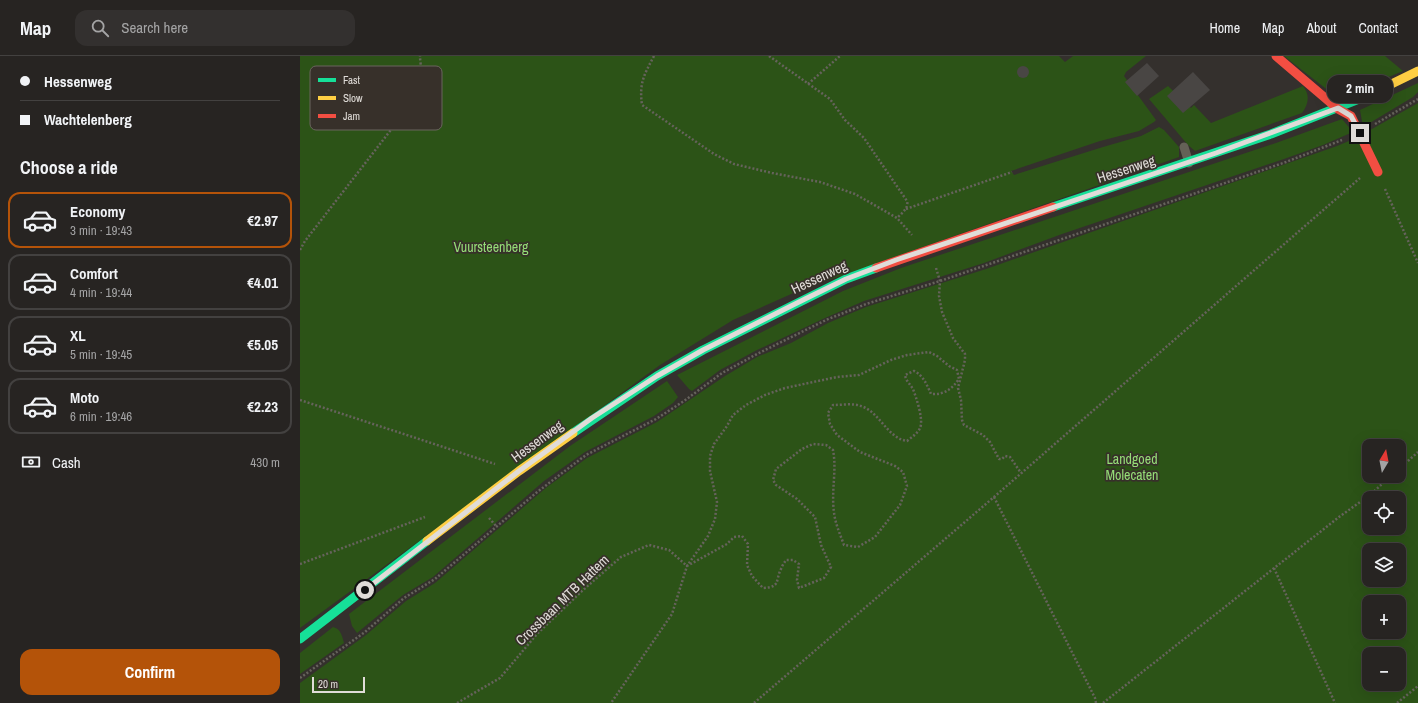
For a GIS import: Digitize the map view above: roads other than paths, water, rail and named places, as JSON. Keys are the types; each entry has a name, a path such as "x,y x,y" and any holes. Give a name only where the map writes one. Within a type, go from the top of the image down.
{"main road":[{"path":"1276,56 1338,108 1351,116 1376,168"},
{"name":"Hessenweg","path":"300,639 519,471 592,418 657,376 703,350 846,279 920,252 1189,163 1271,134 1371,94 1418,71"}],"lane":[{"path":"1184,147 1189,163"}],"park label":[{"name":"Vuursteenberg","path":"491,247"},
{"name":"Landgoed Molecaten","path":"1132,468"}]}
